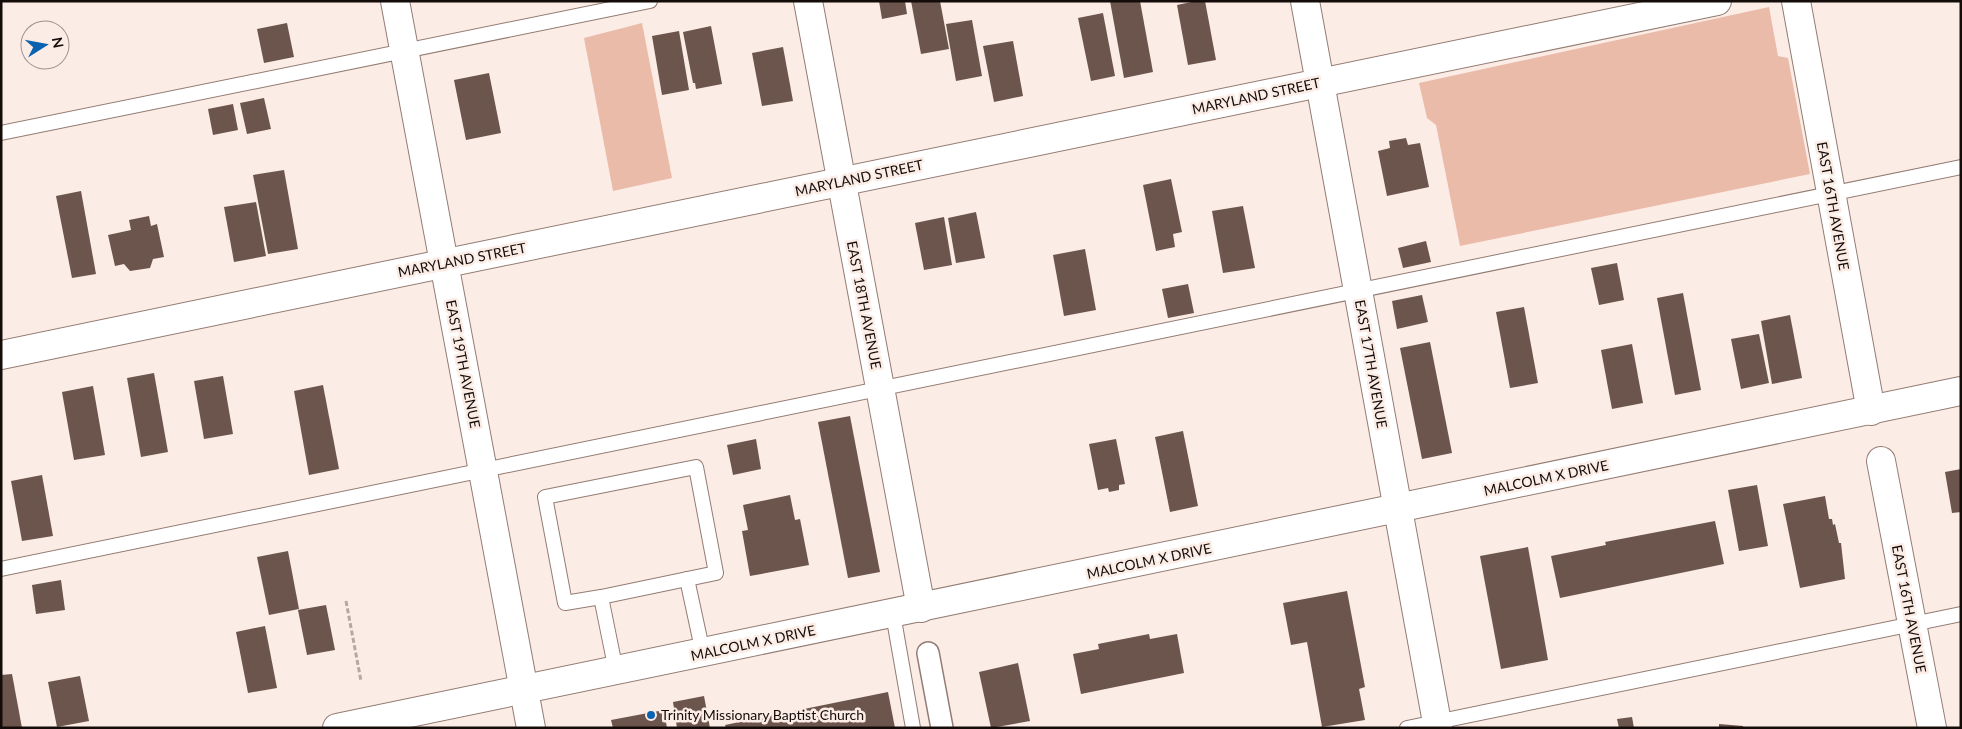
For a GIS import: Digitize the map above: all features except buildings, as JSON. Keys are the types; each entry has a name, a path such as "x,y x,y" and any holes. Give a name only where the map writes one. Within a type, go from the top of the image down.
{"street":[{"name":"EAST 19TH AVENUE","path":"395,1 531,728"},
{"name":"EAST 18TH AVENUE","path":"808,1 920,608"},
{"name":"EAST 17TH AVENUE","path":"1305,1 1437,725"},
{"name":"MARYLAND STREET","path":"1,355 1717,1"},
{"name":"EAST 16TH AVENUE","path":"1796,1 1871,411"},
{"name":"MALCOLM X DRIVE","path":"337,728 1961,391"},
{"name":"EAST 16TH AVENUE","path":"1881,461 1932,728"},
{"path":"928,653 942,728"}],"lane":[{"path":"1,133 650,1"},
{"path":"1,569 1961,167"},
{"path":"696,467 716,573 601,597 565,603 545,497 696,467"},
{"path":"687,579 703,653"},
{"path":"601,597 616,671"},
{"path":"893,614 913,728"},
{"path":"1407,728 1437,725 1961,614"}],"path":[{"path":"346,601 361,682"}],"shaded area":[{"path":"1769,7 1778,56 1788,58 1810,174 1460,246 1436,125 1427,118 1419,83"},
{"path":"642,23 672,178 613,191 584,38"}],"place":[{"name":"Trinity Missionary Baptist Church","path":"651,715"}]}
